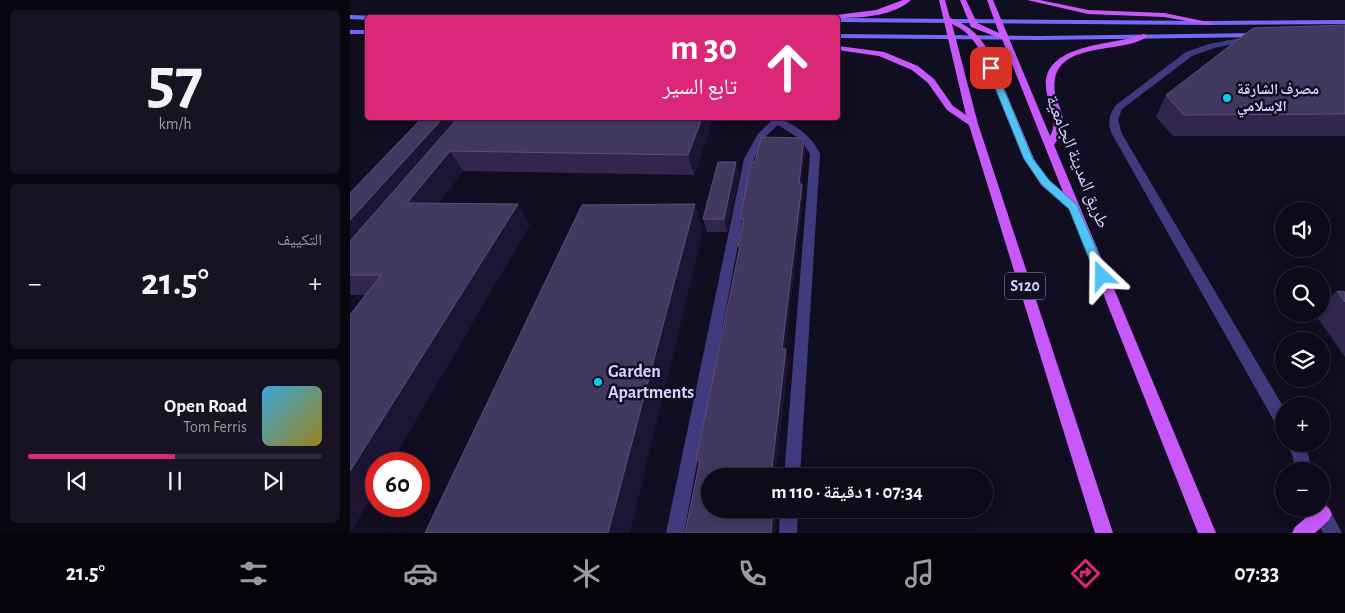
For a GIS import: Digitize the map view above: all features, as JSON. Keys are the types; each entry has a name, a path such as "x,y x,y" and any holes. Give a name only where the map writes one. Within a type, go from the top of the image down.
{"main road":[{"path":"840,15 884,10 900,5 908,0"},
{"name":"S120","path":"942,0 973,124 1104,533"},
{"path":"963,0 970,21 980,28 1006,38"},
{"name":"طريق المدينة الجامعية","path":"990,0 1050,143 1074,208 1207,533"},
{"path":"1030,0 1088,12 1164,15 1209,23"},
{"path":"350,17 365,18"},
{"path":"840,20 1209,23 1345,22"},
{"path":"948,20 971,30 977,38 985,52 1028,159 1045,183 1074,208"},
{"path":"350,32 365,32"},
{"path":"840,36 1006,38 1266,35"},
{"path":"1050,143 1055,138 1060,126 1050,86 1050,79 1056,66 1078,52 1128,42 1144,36"},
{"path":"840,48 881,54 914,68 931,81 950,108 973,124"},
{"path":"1301,533 1316,517"}],"street":[{"path":"1266,35 1212,46 1189,54 1119,107 1113,122 1117,134 1275,407"},
{"path":"675,533 750,159 761,136 775,120"},
{"path":"778,120 806,138 815,154 793,468"},
{"path":"1325,517 1333,533"},
{"path":"788,533 789,518"}],"building":[{"path":"1345,25 1345,114 1184,115 1166,95 1253,28"},
{"path":"420,120 441,120 350,220 350,193"},
{"path":"456,120 701,120 688,155 450,151 407,203 518,204 350,471 350,315 381,275 350,275 350,241"},
{"path":"761,137 804,138 799,184 802,184 782,349 786,349 772,468 701,468 701,518 772,518 771,533 685,533 700,460 696,460 740,246 738,246 744,219 740,219 751,162 755,162"},
{"path":"718,162 736,162 724,219 703,219"},
{"name":"Garden Apartments","path":"695,204 608,533 425,533 582,205"},
{"path":"1337,291 1345,292 1345,302"}],"place":[{"name":"مصرف الشارقة الإسلامي","path":"1227,98"},
{"name":"Garden Apartments","path":"598,382"}],"route":[{"path":"991,68 1028,159 1045,183 1074,208 1102,276"}]}
